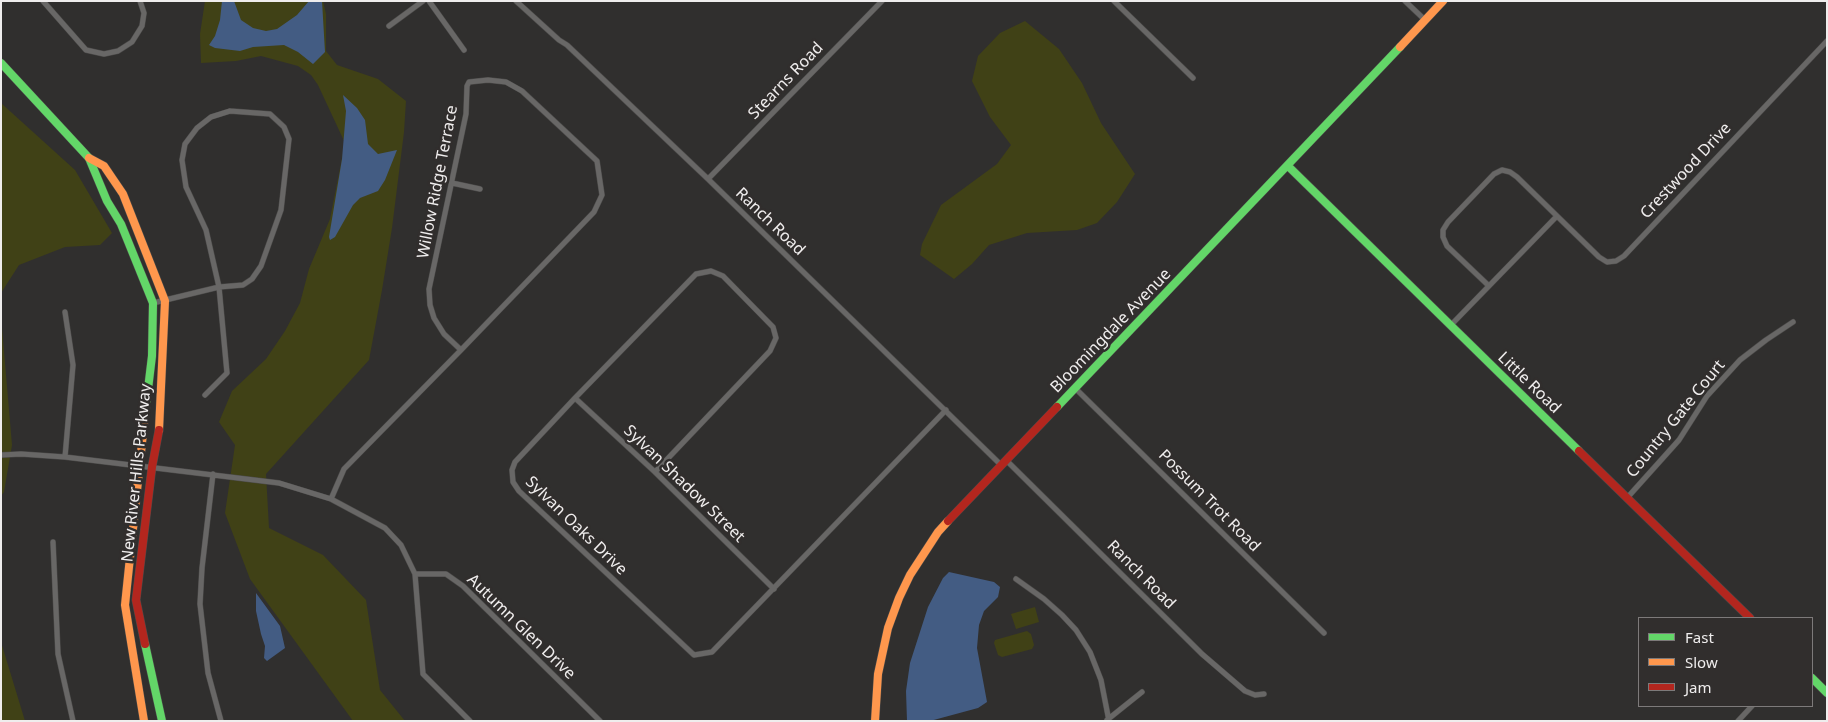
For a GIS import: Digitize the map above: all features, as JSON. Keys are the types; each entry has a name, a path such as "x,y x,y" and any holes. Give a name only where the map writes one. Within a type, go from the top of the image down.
{"street":[{"path":"43,1 86,50 104,54 118,51 132,42 142,26 144,13 140,1"},
{"path":"388,26 423,1"},
{"path":"429,1 464,50"},
{"name":"Ranch Road","path":"516,1 558,40 567,45 708,179 946,410 1004,462 1202,654 1245,692 1255,695 1264,694"},
{"name":"Stearns Road","path":"708,179 882,1"},
{"path":"1114,1 1193,78"},
{"path":"1405,1 1425,20"},
{"name":"Bloomingdale Avenue","path":"875,721 876,691 888,628 902,590 918,561 938,532 1443,1"},
{"name":"Crestwood Drive","path":"1556,216 1599,257 1607,262 1616,261 1624,256 1827,41"},
{"name":"New River Hills Parkway","path":"1,62 89,158 104,166 123,194 164,301 160,423 152,467 136,600 162,721"},
{"name":"Willow Ridge Terrace","path":"331,499 344,469 461,350 594,212 602,195 597,161 522,91 506,82 488,80 469,82 467,86 466,114 429,289 430,305 434,318 444,334 461,350"},
{"path":"152,303 219,287 243,285 252,279 261,266 281,210 289,139 284,126 270,114 230,111 211,117 197,128 185,144 182,160 186,187 206,230 219,287 227,373 205,395"},
{"name":"New River Hills Parkway","path":"89,158 107,201 121,224 152,303 152,356 125,605 144,721"},
{"name":"Little Road","path":"1288,166 1749,617"},
{"path":"1450,325 1488,286 1556,216 1517,177 1510,172 1502,170 1489,179 1448,222 1443,230 1446,246 1488,286"},
{"path":"452,184 480,189"},
{"name":"Sylvan Oaks Drive","path":"655,472 770,351 776,338 773,326 723,276 711,271 696,274 575,398 515,462 512,470 513,482 519,492 694,655 712,652 946,410"},
{"path":"65,312 73,365 65,457"},
{"name":"Country Gate Court","path":"1627,498 1678,440 1707,396 1740,360 1794,322"},
{"name":"Possum Trot Road","path":"1075,388 1324,633"},
{"name":"Sylvan Shadow Street","path":"575,398 655,472 774,589"},
{"path":"1,455 21,454 65,457 279,483 331,499 385,528 401,545 415,574 423,674 470,721"},
{"path":"213,474 202,568 200,604 208,673 221,721"},
{"path":"53,542 58,654 73,721"},
{"name":"Autumn Glen Drive","path":"415,574 446,574 463,586 600,721"},
{"path":"1016,579 1044,599 1076,630 1090,652 1100,680 1108,720 1142,692"},
{"path":"1813,679 1827,693"},
{"path":"1738,721 1751,707"}],"shaded area":[{"path":"205,1 323,1 326,14 326,51 337,65 378,79 406,101 392,228 369,360 266,474 269,528 323,555 366,600 380,690 405,721 353,721 250,579 225,513 235,445 219,422 232,391 266,359 285,331 300,303 309,269 330,219 345,143 318,85 311,75 298,66 261,56 236,61 201,63 200,34"},
{"path":"1025,21 1059,49 1082,83 1101,123 1135,174 1117,202 1097,223 1077,230 1027,233 989,245 972,264 954,279 920,255 922,244 941,205 997,164 1011,145 990,117 972,81 978,56 1000,33"},
{"path":"1,103 75,170 112,233 100,245 65,247 19,265 1,293"},
{"path":"1,316 12,445 4,492 1,496"},
{"path":"1035,607 1039,622 1016,629 1011,614"},
{"path":"1027,631 1031,634 1034,645 1032,649 1002,657 998,655 994,643 995,640"},
{"path":"1,642 25,721 1,721"}],"water":[{"path":"222,1 234,1 241,20 253,28 266,31 277,29 297,15 309,1 322,1 325,52 313,64 298,52 284,45 253,47 240,51 215,48 209,45 215,36 220,20"},
{"path":"343,95 357,108 365,120 368,144 378,154 397,150 385,180 378,191 360,198 353,205 335,237 330,240 342,159 346,111"},
{"path":"949,572 994,582 1000,587 998,597 984,611 979,625 977,648 987,702 978,708 930,721 907,721 906,691 910,663 928,607 943,578"},
{"path":"256,593 280,626 285,648 267,661 264,658 265,646 256,611"}],"traffic: fast":[{"path":"1057,407 1400,47"},
{"path":"1,63 89,158 107,201 121,224 153,303 152,356 145,414"},
{"path":"1288,166 1579,451"},
{"path":"145,644 162,721"},
{"path":"1813,679 1827,693"}],"traffic: slow":[{"path":"1400,47 1443,1"},
{"path":"89,158 104,166 123,194 165,301 159,430"},
{"path":"144,721 125,605 145,414"},
{"path":"875,721 878,674 888,628 910,575 938,532 948,521"}],"traffic: jam":[{"path":"948,521 1057,407"},
{"path":"145,644 136,600 152,467 159,430"},
{"path":"1579,451 1749,617"}]}
